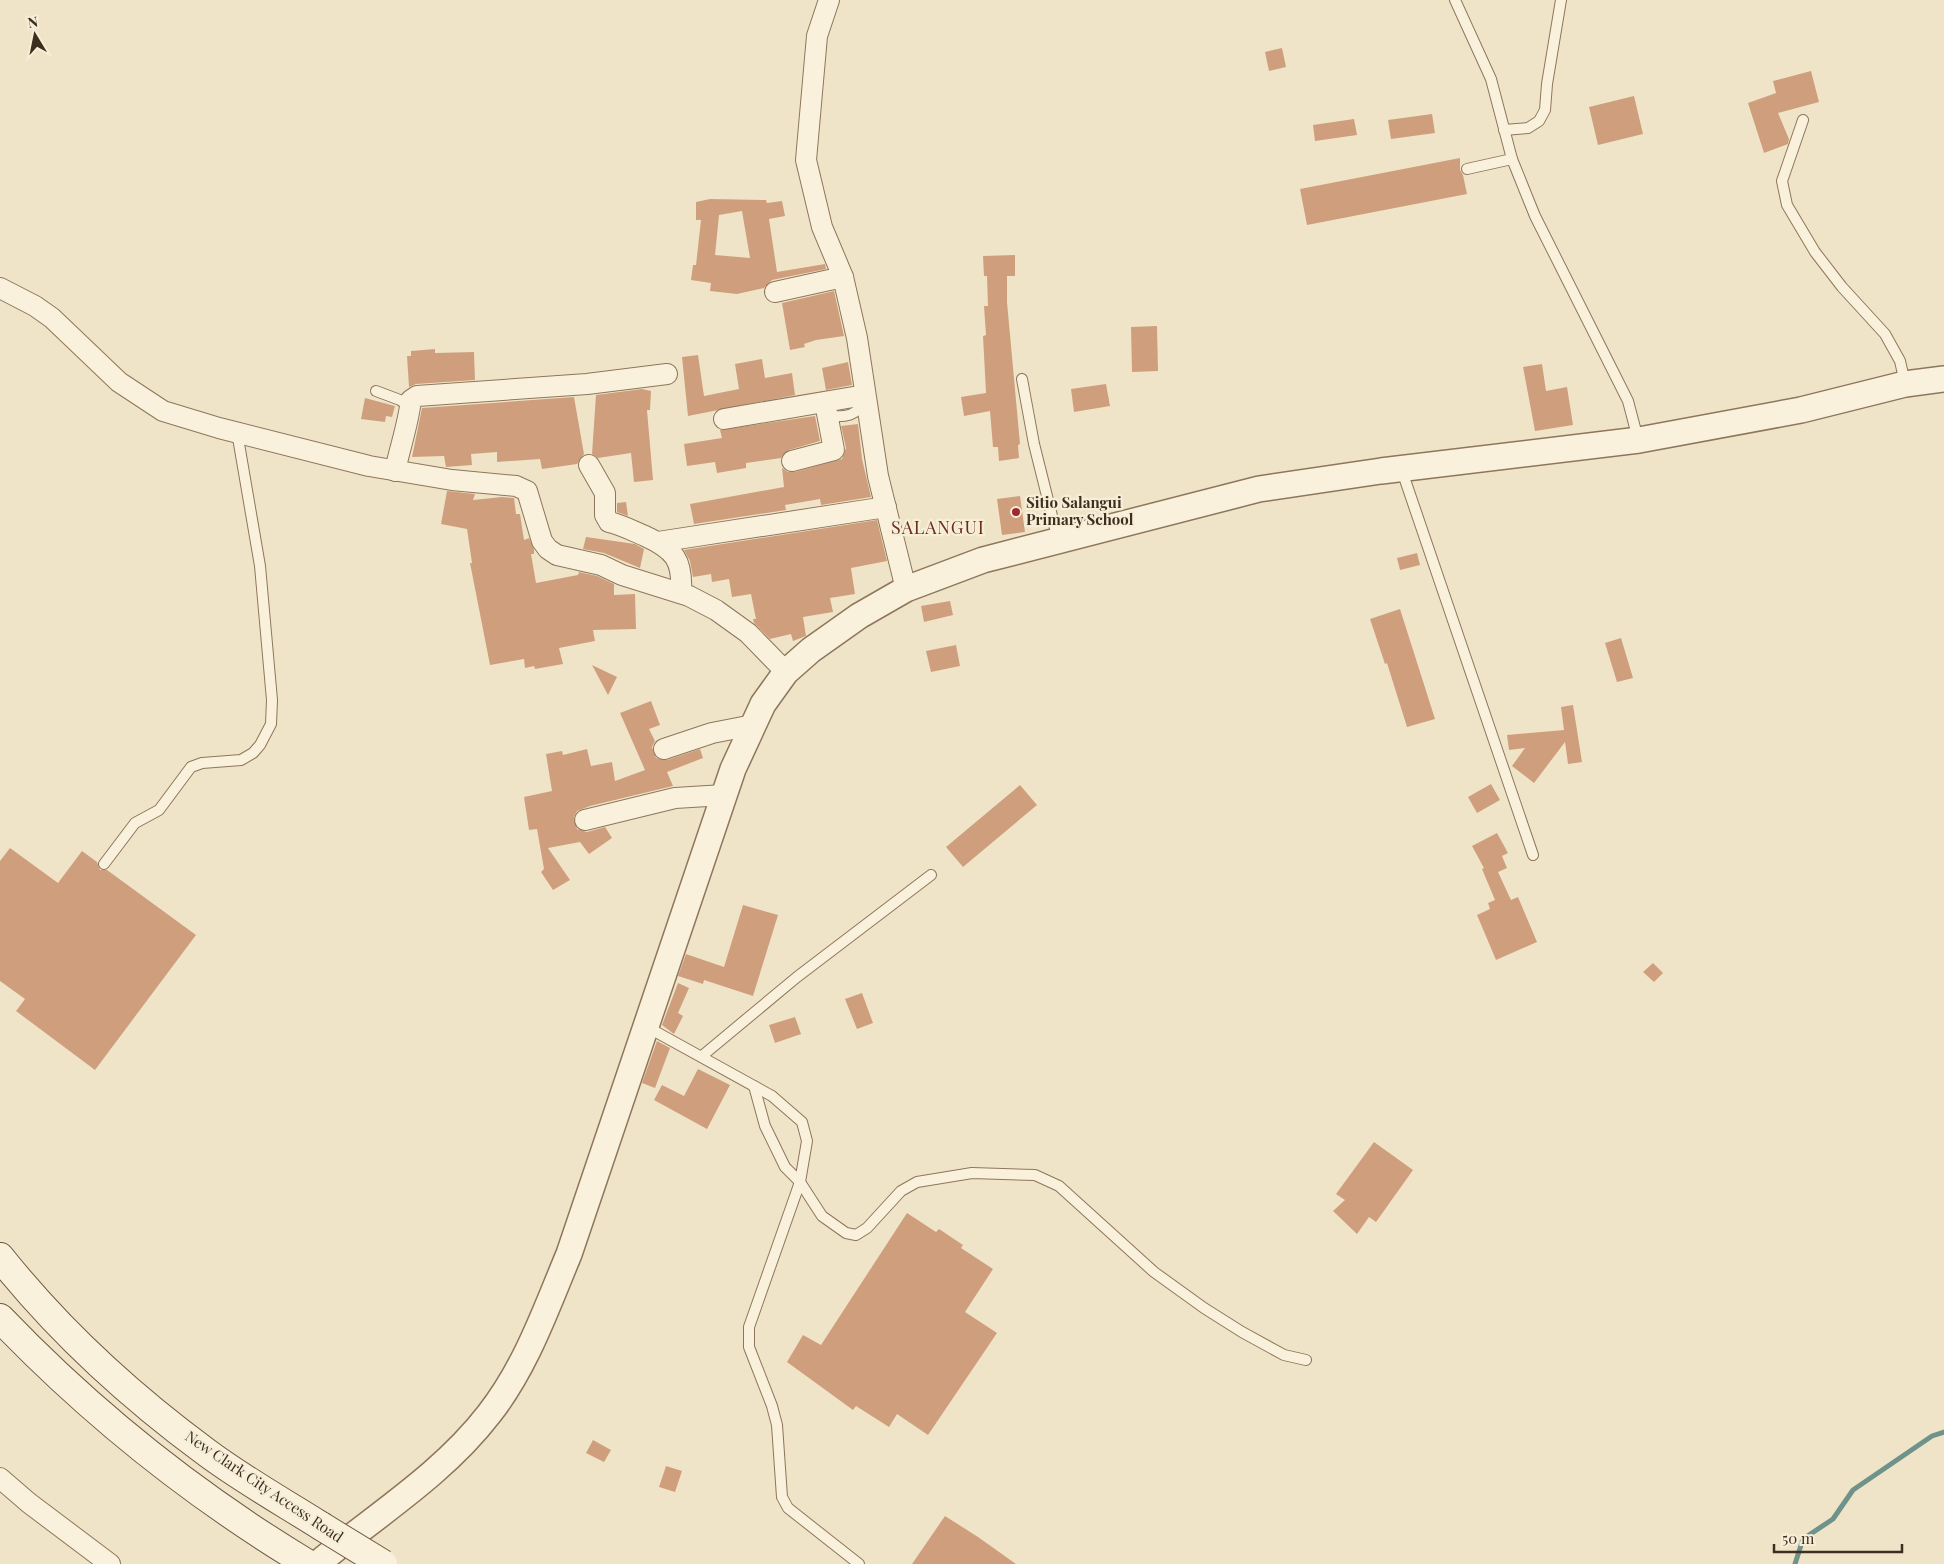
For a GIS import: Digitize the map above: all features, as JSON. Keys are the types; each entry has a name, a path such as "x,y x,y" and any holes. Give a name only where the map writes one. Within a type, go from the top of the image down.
{"main road":[{"name":"New Clark City Access Road","path":"0,1257 23,1286 66,1332 145,1405 206,1453 383,1564"},
{"path":"0,1318 70,1387 139,1447 297,1558"}],"street":[{"path":"829,0 817,36 806,160 822,227 843,277 857,338 864,395 878,476 906,590"},
{"path":"775,292 843,277"},
{"path":"0,288 35,306 52,318 118,382 152,406 184,419 325,456 395,471 452,480 516,486 527,491 542,541 557,555 602,565 622,575 681,593 733,620 786,672"},
{"path":"395,471 405,438 410,400 417,396 587,384 667,374"},
{"path":"317,1564 446,1460 489,1414 513,1377 537,1330 568,1254 724,795 753,725 763,704 786,672 838,629 906,590 983,560 1259,488 1401,468 1639,440 1801,410 1905,384 1944,378"},
{"path":"724,419 827,409 864,395"},
{"path":"792,461 834,450 827,409"},
{"path":"589,465 606,493 605,515 609,522 622,525 658,542 674,555 682,575 681,593"},
{"path":"658,542 886,507"},
{"path":"664,748 712,732 753,725"},
{"path":"585,820 675,798 724,795"},
{"path":"0,1478 29,1503 110,1564"}],"lane":[{"path":"1455,0 1491,79 1512,159 1535,216 1628,401 1639,440"},
{"path":"1504,130 1528,128 1539,121 1545,110 1547,84 1561,0"},
{"path":"1803,120 1782,182 1787,205 1815,252 1842,287 1886,334 1900,361 1905,384"},
{"path":"1467,169 1512,159"},
{"path":"1022,379 1034,444 1058,541"},
{"path":"376,391 410,406"},
{"path":"104,864 135,823 159,810 191,767 202,763 241,760 256,749 271,724 272,700 260,566 237,432"},
{"path":"1401,468 1533,855"},
{"path":"702,1056 797,976 931,875"},
{"path":"646,1026 772,1096 802,1122 807,1141 800,1182 749,1327 749,1347 772,1406 777,1425 782,1497 788,1508 859,1564"},
{"path":"754,1086 765,1126 785,1167 800,1182 822,1216 846,1233 856,1235 867,1228 901,1191 917,1182 972,1173 1035,1175 1059,1186 1154,1272 1204,1308 1284,1355 1306,1360"}],"building":[{"path":"1282,48 1286,67 1269,71 1265,52"},
{"path":"1811,71 1819,102 1778,113 1789,139 1788,144 1764,153 1748,103 1776,93 1773,81"},
{"path":"1634,96 1643,134 1598,145 1589,107"},
{"path":"1432,114 1435,133 1391,139 1388,120"},
{"path":"1354,119 1357,135 1315,141 1313,125"},
{"path":"1460,158 1460,170 1467,194 1307,225 1300,189"},
{"path":"710,199 766,200 767,203 782,201 785,216 769,219 777,272 825,264 826,269 772,280 764,288 737,294 710,291 711,283 691,280 693,265 696,265 701,220 696,220 696,202","holes":["742,211 750,258 715,255 719,215"]},
{"path":"1015,255 1015,276 1007,276 1007,302 1020,444 1018,445 1019,458 999,461 998,447 993,447 990,411 964,416 961,397 986,393 983,336 986,335 984,306 988,306 987,276 984,276 983,256"},
{"path":"834,291 844,336 816,340 804,344 805,347 790,350 782,303"},
{"path":"1157,326 1158,371 1132,372 1131,327"},
{"path":"435,349 435,353 474,352 475,380 416,384 409,387 407,356 411,356 411,351"},
{"path":"698,355 704,396 739,389 735,364 762,359 765,378 792,373 795,395 688,416 682,357"},
{"path":"848,362 852,385 826,390 822,368"},
{"path":"1542,364 1546,391 1567,387 1573,425 1535,431 1523,367"},
{"path":"1106,384 1110,406 1074,412 1071,389"},
{"path":"642,389 651,391 650,410 647,410 653,480 634,482 631,453 598,458 592,454 596,395"},
{"path":"574,397 584,454 577,464 542,469 540,459 497,462 497,452 471,454 472,465 446,467 444,456 412,457 422,408"},
{"path":"365,398 395,406 392,417 386,416 385,422 361,419"},
{"path":"815,416 820,441 789,450 781,458 746,463 746,468 717,473 715,462 687,466 684,444 722,438 720,430"},
{"path":"858,424 862,459 871,497 821,505 820,499 785,505 786,510 694,524 690,504 784,487 782,468 788,472 795,472 842,459 846,448 841,426"},
{"path":"447,491 475,494 473,500 502,497 514,498 516,514 520,514 524,540 529,538 534,549 534,554 531,554 536,583 578,575 579,572 597,576 614,584 614,595 635,594 636,629 593,630 595,641 559,648 563,664 535,669 534,666 525,668 524,659 490,665 470,563 472,563 467,529 441,524"},
{"path":"1020,496 1025,532 1002,535 997,499"},
{"path":"626,502 628,516 617,512 617,503"},
{"path":"877,520 887,561 851,568 855,594 830,598 833,612 803,617 806,636 793,641 791,634 770,639 754,623 753,619 756,619 751,594 732,597 729,579 712,582 711,574 693,577 690,561 684,550"},
{"path":"586,537 635,544 644,549 640,568 604,553 583,549"},
{"path":"1417,553 1420,565 1400,570 1397,558"},
{"path":"950,601 953,615 924,622 921,606"},
{"path":"1400,609 1435,719 1407,727 1387,663 1385,664 1370,619"},
{"path":"1621,638 1633,678 1617,682 1605,643"},
{"path":"956,645 960,666 931,672 926,651"},
{"path":"592,665 617,677 608,695"},
{"path":"651,701 660,725 649,729 655,741 652,747 656,758 667,760 700,749 703,758 667,772 673,786 590,806 577,811 574,817 577,829 587,832 605,827 612,838 589,854 580,842 548,848 570,880 553,890 541,872 544,869 537,829 529,830 524,797 552,791 546,754 562,751 563,755 587,749 591,766 612,762 615,781 645,770 620,713"},
{"path":"1573,705 1582,762 1568,764 1565,742 1534,783 1512,766 1525,748 1509,750 1507,735 1564,730 1561,707"},
{"path":"1491,784 1500,800 1477,813 1468,797"},
{"path":"1020,785 1037,805 963,867 946,847"},
{"path":"1497,833 1508,853 1502,856 1507,868 1498,872 1511,900 1518,897 1537,942 1496,960 1477,915 1490,909 1488,903 1495,900 1482,869 1484,868 1472,846"},
{"path":"10,848 58,883 82,851 97,862 100,870 107,870 196,935 95,1070 16,1011 25,999 0,981 0,861"},
{"path":"743,905 778,915 753,996 704,980 703,984 678,976 686,954 724,967"},
{"path":"1653,963 1663,973 1654,982 1643,972"},
{"path":"678,983 689,988 678,1013 683,1016 674,1034 662,1025"},
{"path":"862,993 873,1023 857,1029 845,999"},
{"path":"795,1017 801,1034 775,1043 769,1025"},
{"path":"657,1041 670,1048 655,1088 642,1083"},
{"path":"698,1069 730,1085 707,1129 654,1100 662,1085 684,1096"},
{"path":"1374,1142 1413,1170 1376,1222 1369,1217 1357,1234 1333,1211 1345,1200 1336,1194"},
{"path":"907,1213 936,1232 939,1229 963,1245 961,1248 993,1269 965,1312 997,1333 928,1435 897,1414 889,1427 856,1406 853,1410 787,1362 803,1335 821,1345"},
{"path":"593,1440 611,1450 604,1462 586,1453"},
{"path":"666,1466 682,1471 675,1492 659,1487"},
{"path":"945,1516 978,1537 1016,1564 912,1564"}],"waterway":[{"path":"1795,1564 1803,1539 1833,1519 1853,1490 1932,1436 1944,1432"}],"place":[{"name":"Sitio Salangui Primary School","path":"1016,512"}],"district":[{"name":"SALANGUI","path":"938,528"}]}
